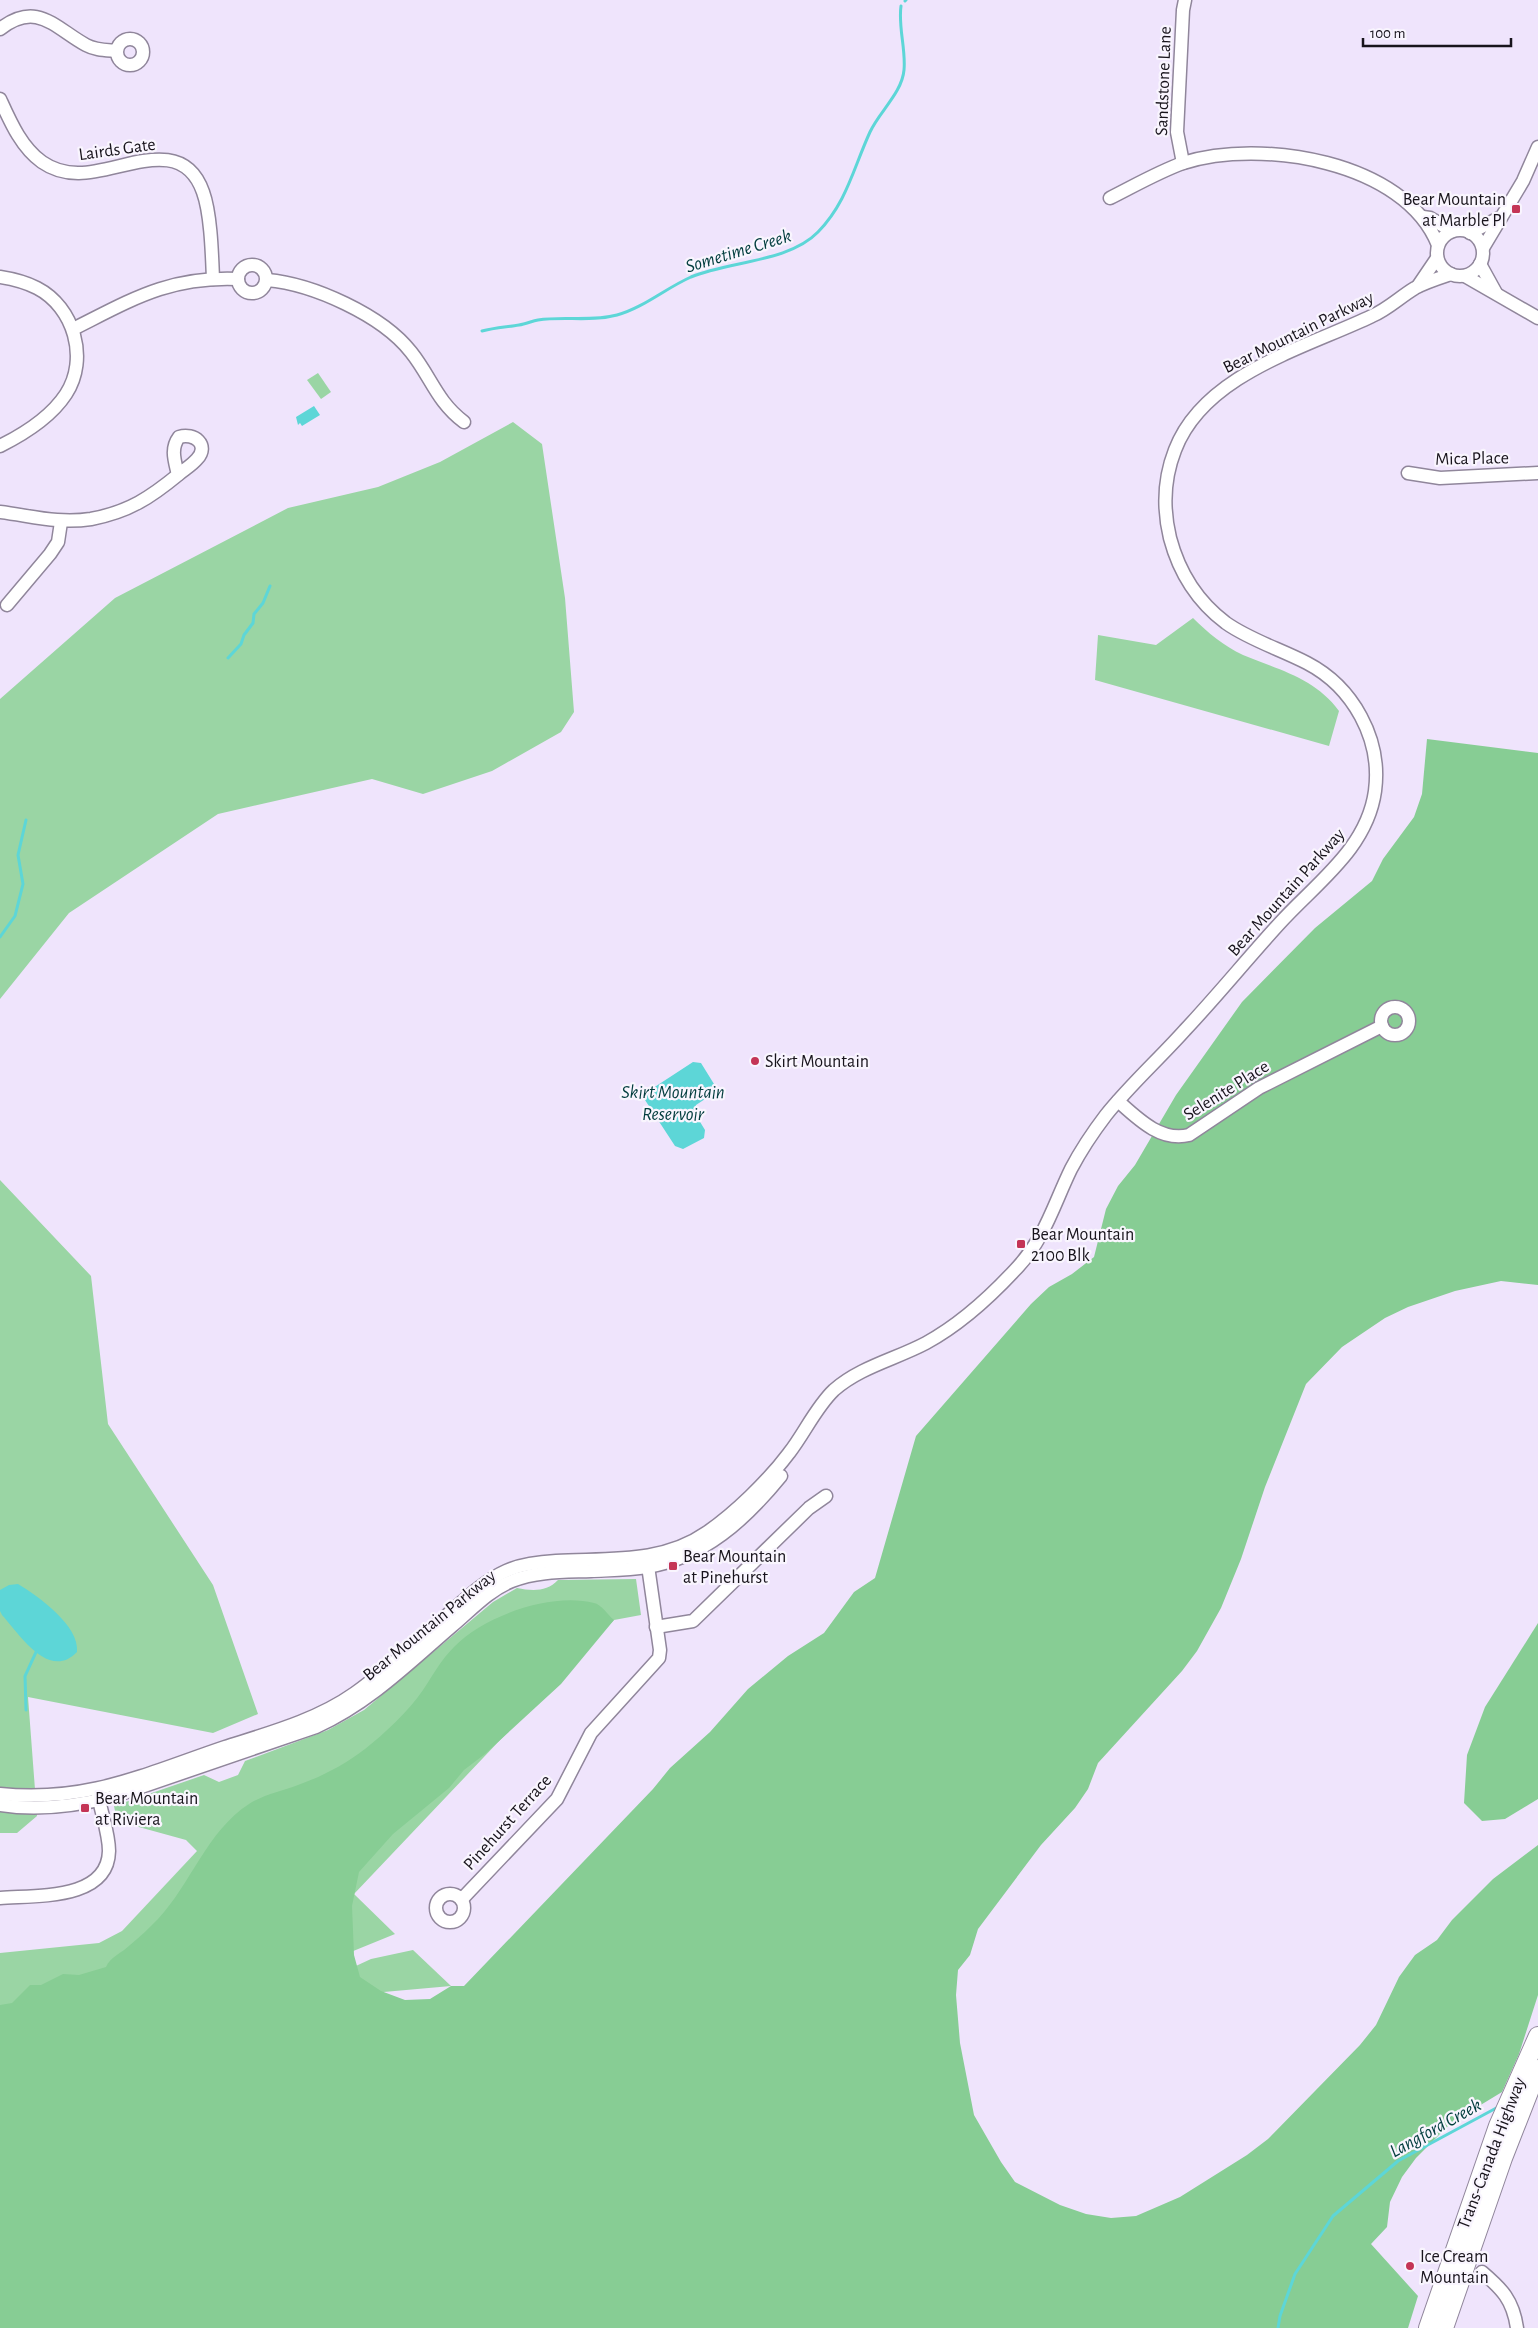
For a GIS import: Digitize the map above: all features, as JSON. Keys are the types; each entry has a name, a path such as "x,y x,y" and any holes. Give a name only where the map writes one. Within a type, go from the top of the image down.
{"highway":[{"name":"Trans-Canada Highway","path":"1428,2328 1498,2126 1538,2036"},
{"name":"Trans-Canada Highway","path":"1444,2328 1523,2104 1538,2069"},
{"path":"1435,2328 1495,2161 1523,2104"}],"street":[{"name":"Sandstone Lane","path":"1183,163 1177,132 1185,0"},
{"path":"0,29 18,18 41,17 57,24 87,45 99,50 116,51"},
{"name":"Lairds Gate","path":"0,99 12,124 28,148 42,161 59,170 80,173 90,172 158,158 176,163 190,172 198,182 206,201 213,279"},
{"path":"1465,276 1473,272 1480,264 1483,248 1522,181 1538,147"},
{"path":"1110,198 1183,163 1226,155 1252,153 1307,158 1341,167 1389,190 1423,217 1445,271 1465,276 1538,318"},
{"path":"1423,217 1430,218 1452,231 1470,232 1499,218"},
{"path":"1438,252 1452,231"},
{"path":"1470,232 1476,237 1483,248"},
{"name":"Bear Mountain Parkway","path":"1418,286 1438,252"},
{"path":"253,264 260,266 265,272 267,280 259,292 245,291 240,286 239,272 245,266 253,264"},
{"path":"1480,264 1496,293"},
{"name":"Bear Mountain Parkway","path":"0,1794 48,1796 126,1794 331,1720 371,1696 484,1598 513,1580 542,1574 677,1560 704,1548 745,1515 795,1459 849,1381 871,1367 910,1351 941,1334 981,1303 1017,1269 1042,1236 1081,1152 1118,1101 1206,1008 1302,898 1349,853 1366,826 1376,789 1376,765 1372,745 1357,709 1344,692 1314,666 1245,634 1226,623 1207,606 1185,577 1174,552 1166,519 1166,482 1177,443 1186,426 1199,409 1231,382 1384,311 1418,286 1451,274"},
{"path":"0,276 16,279 38,288 54,301 65,314 73,329 77,344 77,363 74,378 66,394 53,410 32,427 0,446"},
{"path":"73,329 121,303 153,290 213,279 238,279"},
{"path":"267,280 315,291 355,310 378,324 396,337 411,352 436,394 451,412 464,422"},
{"name":"Mica Place","path":"1408,473 1440,478 1538,473"},
{"path":"0,512 61,522 91,519 134,506 152,496 178,475"},
{"path":"7,605 58,542 61,522"},
{"name":"Selenite Place","path":"1118,1101 1142,1122 1162,1134 1180,1137 1189,1135 1254,1090 1382,1026"},
{"path":"656,1627 692,1621 809,1508 826,1496"},
{"name":"Pinehurst Terrace","path":"462,1899 557,1799 591,1733 655,1664 660,1650 647,1562"},
{"path":"0,1898 70,1892 84,1888 94,1882 106,1864 109,1854 98,1795"},
{"name":"Bear Mountain Parkway","path":"0,1805 46,1807 98,1795"},
{"path":"1482,2272 1503,2291 1515,2316 1516,2328"}],"shaded area":[{"path":"318,373 331,392 321,399 307,380"},
{"path":"513,422 542,444 565,598 574,712 561,732 492,771 423,794 372,779 218,814 69,913 0,999 0,699 115,598 288,508 378,487 440,462"},
{"path":"1193,618 1229,648 1296,676 1319,690 1339,711 1329,746 1095,680 1098,635 1156,645"},
{"path":"1427,739 1538,753 1538,1285 1501,1281 1455,1291 1408,1307 1385,1318 1342,1347 1306,1384 1265,1487 1241,1559 1221,1608 1197,1651 1182,1671 1098,1763 1088,1789 1075,1808 1041,1845 978,1929 970,1955 958,1970 956,1995 960,2043 974,2115 1001,2162 1015,2182 1060,2205 1086,2214 1111,2218 1136,2216 1180,2197 1247,2155 1268,2139 1360,2045 1376,2025 1399,1977 1415,1955 1437,1940 1452,1920 1493,1879 1538,1845 1538,1995 1519,2054 1502,2092 1451,2123 1416,2158 1402,2177 1390,2202 1387,2227 1371,2244 1418,2296 1408,2328 0,2328 0,2005 12,2003 30,1985 41,1985 63,1974 79,1975 106,1967 113,1958 127,1948 158,1919 170,1905 210,1843 234,1815 261,1798 325,1774 365,1749 410,1706 454,1647 482,1625 519,1609 539,1604 577,1600 597,1604 614,1620 561,1684 485,1754 464,1770 449,1788 393,1834 359,1872 352,1906 354,1955 360,1977 381,1991 405,2000 430,1999 451,1986 464,1986 653,1789 670,1768 710,1732 748,1689 788,1656 824,1633 854,1592 875,1578 916,1436 1031,1304 1049,1287 1072,1274 1094,1257 1106,1209 1118,1186 1135,1165 1176,1095 1242,1002 1315,928 1372,881 1383,859 1414,817 1422,794"},
{"path":"0,1180 91,1276 108,1424 213,1585 258,1714 213,1733 28,1697 37,1816 17,1833 0,1833"},
{"path":"636,1579 641,1615 614,1620 354,1894 395,1934 341,1956 0,2025 0,1953 99,1943 122,1931 197,1851 186,1840 117,1821 114,1806 204,1775 219,1782 238,1775 245,1761 328,1730 364,1710 493,1602 517,1588 539,1590 549,1587 558,1580"},
{"path":"1538,1623 1538,1799 1505,1819 1482,1821 1464,1803 1467,1755 1485,1707"},
{"path":"413,1950 451,1986 350,1995 345,1971 371,1959"}],"water":[{"path":"314,406 320,415 302,426 300,423 298,425 296,417"},
{"name":"Skirt Mountain Reservoir","path":"693,1062 701,1063 714,1084 711,1095 696,1105 694,1112 705,1130 704,1138 683,1149 675,1146 645,1100 647,1092"},
{"path":"18,1584 46,1604 65,1622 76,1642 77,1652 66,1660 56,1661 46,1658 36,1652 17,1633 0,1611 0,1590 9,1585"}],"waterway":[{"name":"Sometime Creek","path":"482,331 522,325 538,320 597,318 617,315 636,308 691,277 723,267 775,255 806,242 818,232 836,209 843,197 870,132 899,87 904,70 900,22 901,6"},
{"path":"228,658 241,644 244,635 253,623 254,614 263,603 270,586"},
{"path":"0,937 15,916 23,884 18,855 26,820"},
{"path":"26,1710 25,1676 36,1652"},
{"name":"Langford Creek","path":"1278,2328 1280,2316 1295,2274 1333,2216 1398,2161 1500,2106"}],"place":[{"name":"Bear Mountain at Marble Pl","path":"1516,209"},
{"name":"Skirt Mountain","path":"755,1061"},
{"name":"Bear Mountain 2100 Blk","path":"1021,1244"},
{"name":"Bear Mountain at Pinehurst","path":"673,1566"},
{"name":"Bear Mountain at Riviera","path":"85,1808"},
{"name":"Ice Cream Mountain","path":"1410,2266"}]}
